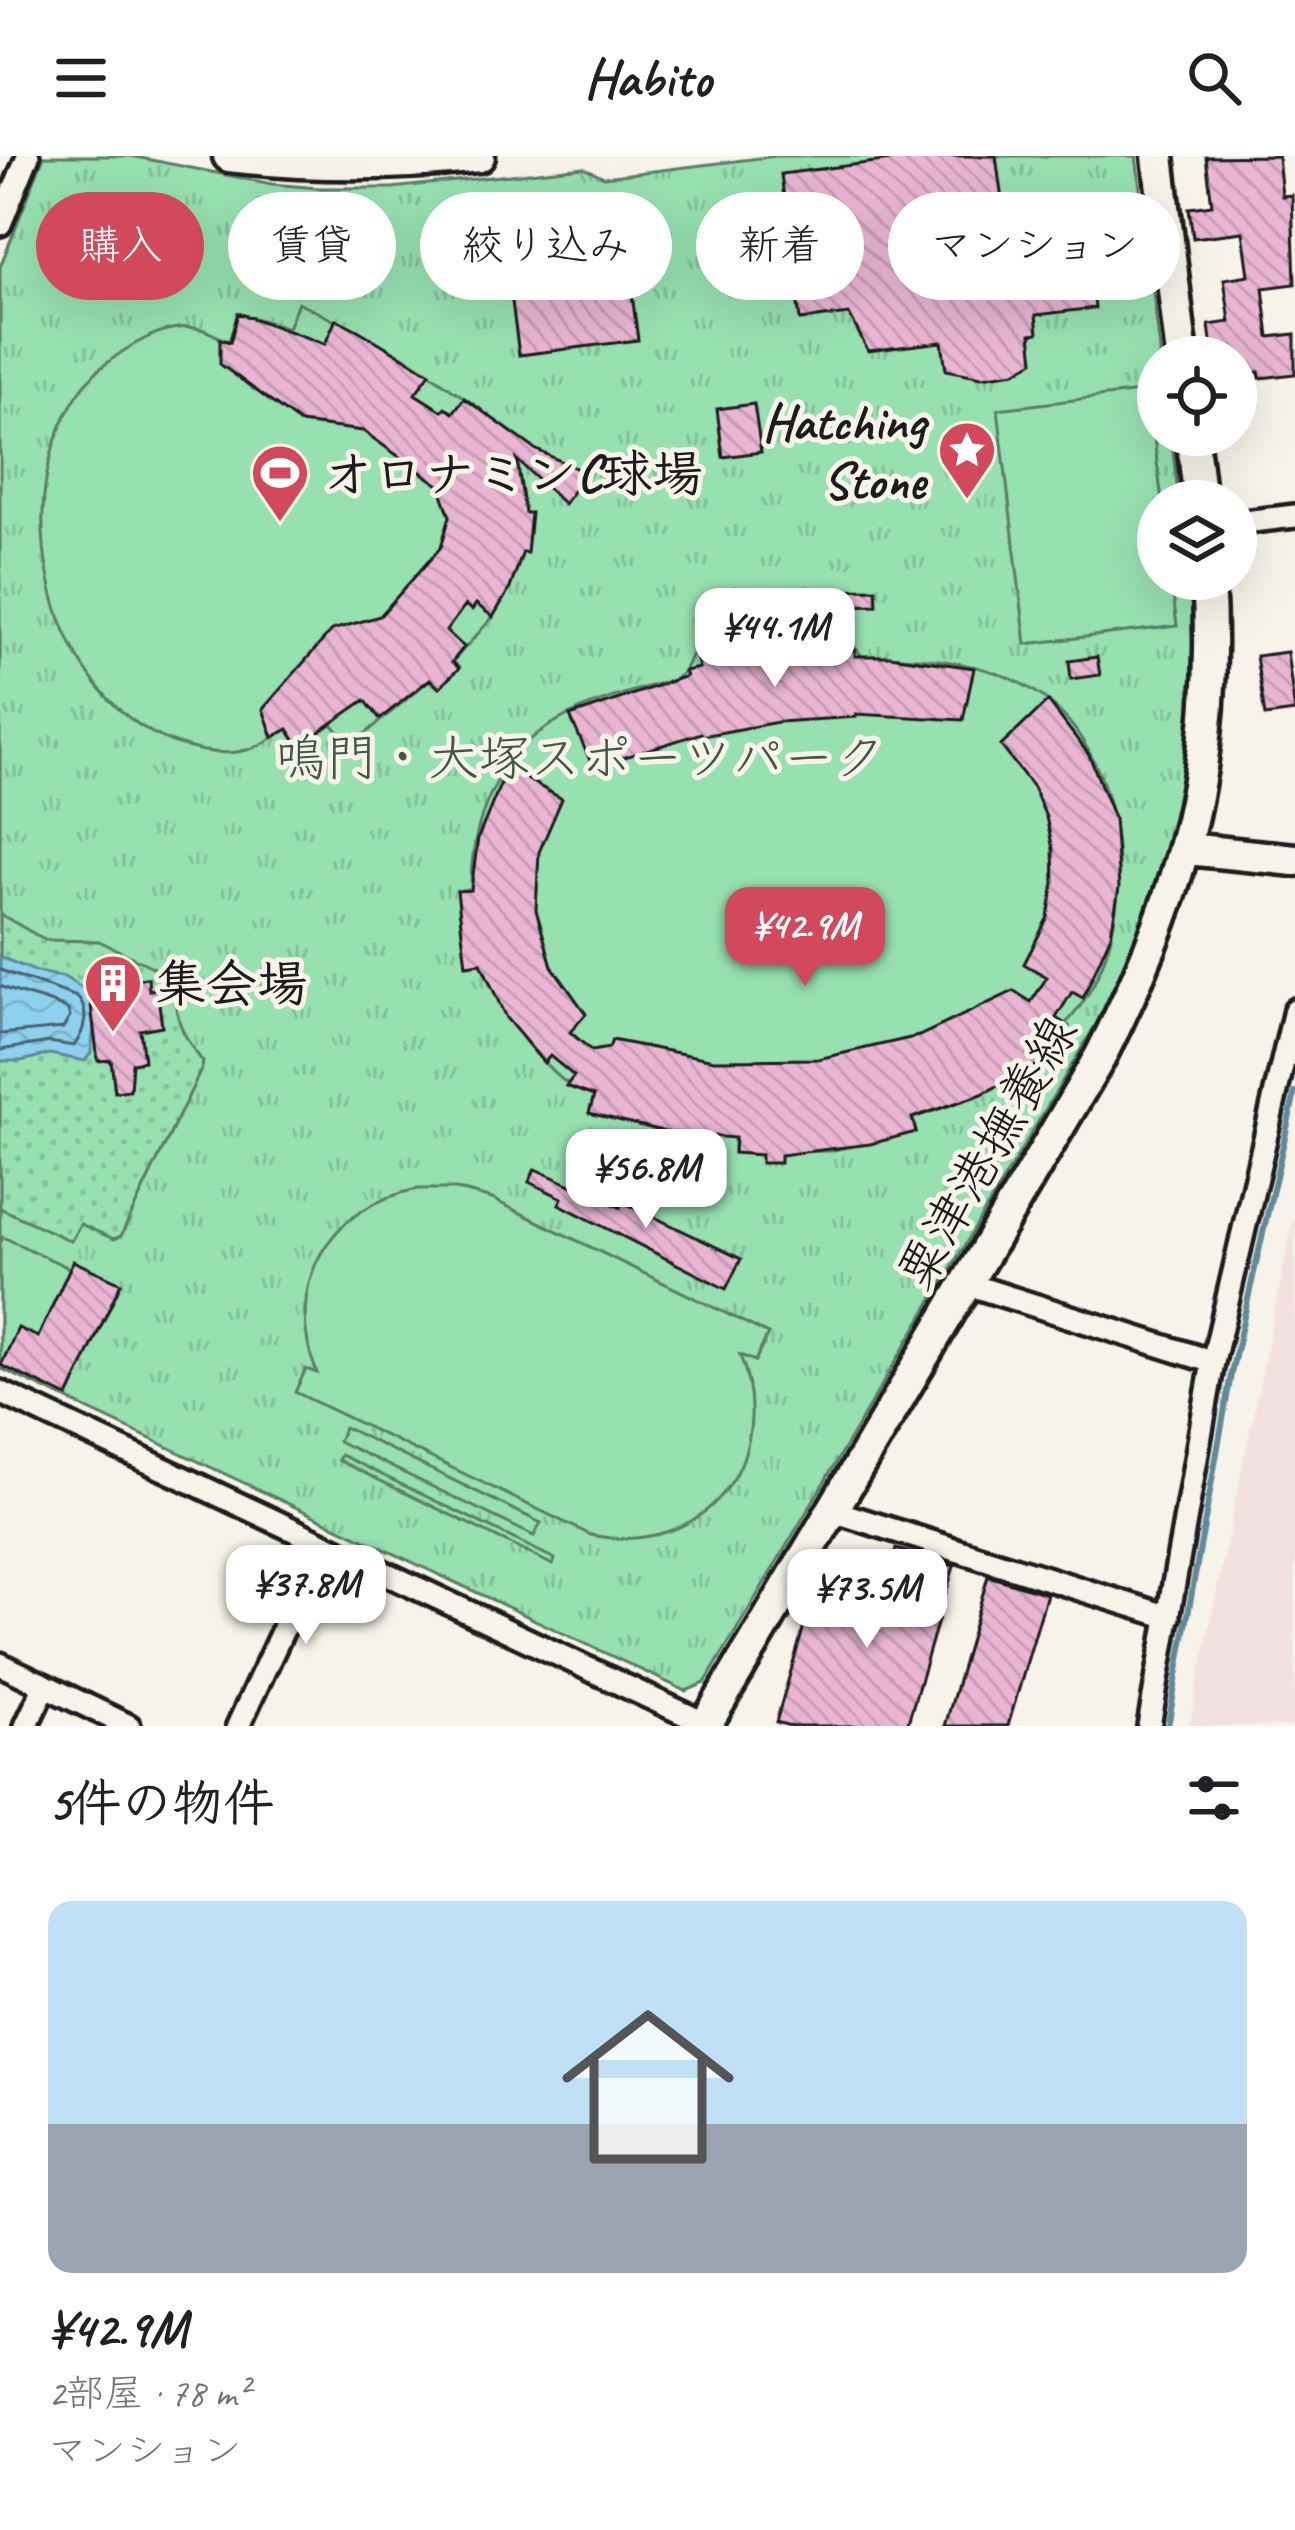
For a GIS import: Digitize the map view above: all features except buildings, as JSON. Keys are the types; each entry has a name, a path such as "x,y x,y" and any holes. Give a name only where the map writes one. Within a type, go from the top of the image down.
{"main road":[{"path":"229,156 318,166 479,156"},
{"path":"1159,156 1180,336"},
{"name":"粟津港撫養線","path":"707,1725 1100,1057 1140,978 1186,849 1204,759 1211,686 1209,600"},
{"path":"1186,849 1295,860"}],"street":[{"path":"0,224 28,156"},
{"path":"1257,521 1295,516"},
{"path":"1149,1726 1213,1362 1295,1010"},
{"path":"964,1283 1213,1362"},
{"path":"0,1392 707,1725"},
{"path":"833,1511 1168,1617"},
{"path":"238,1726 323,1544"},
{"path":"0,1664 129,1726"},
{"path":"26,1726 45,1686"}],"shaded area":[{"path":"1295,1212 1295,1726 1189,1726"}],"green space":[{"name":"鳴門・大塚スポーツパーク","path":"44,156 131,156 272,184 392,188 583,167 604,177 776,156 1136,156 1140,192 888,192 888,300 1154,300 1158,336 1137,336 1137,456 1174,456 1176,480 1137,480 1137,600 1191,600 1192,690 1186,746 1162,857 1102,1014 705,1683 686,1691 0,1368 0,267"},
{"name":"オロナミンC球場","path":"298,302 412,361 482,410 495,429 523,533 519,564 493,617 453,661 459,668 439,688 429,680 351,746 332,724 299,746 287,729 238,752 192,748 128,717 91,678 65,630 48,576 43,519 49,464 67,413 97,371 120,354 176,328 204,330 229,341 238,313 288,328"},
{"path":"1137,392 1137,456 1156,456 1159,480 1137,480 1137,600 1174,600 1177,626 1026,644 998,409"},
{"path":"841,631 862,656 949,662 1012,679 1067,720 1094,762 1111,811 1118,863 1115,916 1102,966 1078,1009 1044,1042 1053,1057 982,1094 913,1118 916,1132 829,1151 734,1153 734,1138 667,1132 589,1113 594,1096 556,1074 511,1022 479,946 472,864 479,824 495,785 519,751 551,724 591,705 675,679 695,648"},
{"path":"0,914 45,940 99,941 177,979 180,1023 202,1068 121,1236 114,1239 80,1224 71,1241 0,1208"},
{"path":"418,1189 456,1189 492,1199 768,1334 755,1361 740,1355 750,1394 750,1431 741,1465 723,1493 699,1516 668,1531 632,1538 591,1535 295,1392 306,1369 317,1373 305,1310 320,1255 359,1213 386,1198"},
{"path":"3,1237 69,1268 73,1261 121,1283 68,1397 0,1365"},
{"path":"344,1427 541,1523 534,1536 338,1441"},
{"path":"341,1455 555,1559 553,1565 338,1460"}],"water":[{"path":"0,957 64,977 91,994 94,1023 91,1053 85,1061 50,1054 0,1061"}],"waterway":[{"path":"1168,1726 1232,1369 1295,1093"}],"place":[{"name":"Hatching Stone","path":"967,501"},
{"name":"オロナミンC球場","path":"280,524"},
{"name":"集会場","path":"113,1034"}]}
